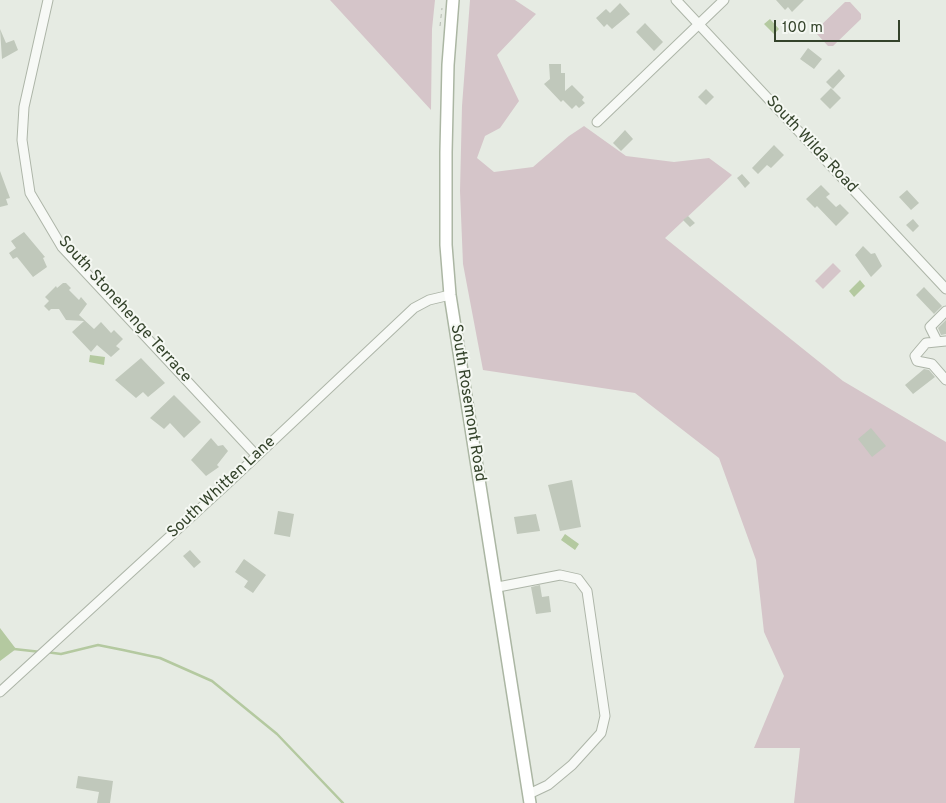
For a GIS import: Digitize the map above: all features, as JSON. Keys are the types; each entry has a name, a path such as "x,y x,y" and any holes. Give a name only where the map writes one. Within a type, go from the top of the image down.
{"main road":[{"name":"South Rosemont Road","path":"453,0 448,65 446,152 446,245 450,295 498,586 530,798"}],"street":[{"name":"South Stonehenge Terrace","path":"48,0 24,107 22,140 30,193 62,247 257,456"},
{"name":"South Wilda Road","path":"676,0 946,289"},
{"path":"597,122 724,0"},
{"name":"South Whitten Lane","path":"0,692 257,456 414,308 429,300 450,295"},
{"path":"942,341 930,327 946,311"},
{"path":"942,341 926,343 915,356 917,360 932,364 946,380"},
{"path":"498,586 560,575 578,579 587,591 605,716 601,733 572,765 530,798"}],"shaded area":[{"path":"330,0 435,0 432,29 431,110"},
{"path":"470,0 515,0 536,14 497,55 519,101 500,128 485,136 477,158 494,172 533,167 569,136 584,126 626,156 674,162 709,158 732,175 665,238 843,381 946,442 946,803 794,803 800,748 754,748 784,676 764,632 756,560 719,458 635,393 483,370 463,264 460,191 462,106"},
{"path":"845,2 850,2 861,14 861,19 833,46 828,46 816,33 817,29"},
{"path":"770,19 779,29 774,34 764,24"},
{"path":"833,263 841,271 823,289 815,281"},
{"path":"860,280 865,286 854,297 849,291"},
{"path":"90,355 105,357 104,365 89,362"},
{"path":"565,534 579,544 575,550 561,540"},
{"path":"0,628 16,649 0,661"}],"building":[{"path":"776,0 804,0 792,12 788,7 785,10"},
{"path":"620,3 630,14 612,29 607,24 604,27 596,18 606,9 610,13"},
{"path":"645,23 663,42 654,51 636,32"},
{"path":"0,29 6,43 14,40 18,50 2,59"},
{"path":"808,48 822,59 814,69 800,59"},
{"path":"549,64 561,64 561,73 565,73 565,91 572,85 584,97 582,100 585,103 579,108 576,105 572,109 563,100 561,102 544,84 550,79"},
{"path":"839,69 845,76 833,89 826,82"},
{"path":"831,88 841,98 830,109 820,99"},
{"path":"706,89 714,97 706,105 698,97"},
{"path":"625,130 633,139 621,151 613,143"},
{"path":"774,145 784,155 771,168 767,165 758,174 752,168"},
{"path":"0,171 10,198 6,199 8,205 0,207"},
{"path":"742,174 750,183 745,188 737,178"},
{"path":"821,185 830,194 826,197 836,207 840,204 849,213 836,226 817,206 815,208 806,199"},
{"path":"907,190 919,203 911,210 899,197"},
{"path":"688,216 695,223 690,227 683,220"},
{"path":"913,219 919,226 913,232 906,225"},
{"path":"24,232 45,257 43,258 47,267 33,277 17,257 13,259 9,253 16,248 11,241"},
{"path":"863,246 871,254 875,253 882,266 871,277 855,255"},
{"path":"66,283 71,288 69,290 79,300 81,297 87,304 79,315 94,329 101,322 111,333 114,330 123,339 116,346 120,349 111,357 97,345 91,352 72,332 84,321 66,320 59,309 51,309 49,311 44,306 49,301 45,297 56,286 57,288"},
{"path":"924,287 942,306 934,314 916,295"},
{"path":"946,320 946,334 941,335 938,328"},
{"path":"141,358 165,383 148,397 143,392 136,398 115,380"},
{"path":"924,369 929,370 935,377 913,394 905,385"},
{"path":"174,395 201,422 184,438 170,423 164,429 150,418"},
{"path":"871,428 886,446 872,457 858,439"},
{"path":"211,438 218,446 223,445 228,451 217,465 219,467 206,476 191,460"},
{"path":"572,480 581,527 560,531 548,485"},
{"path":"278,511 294,514 290,537 274,534"},
{"path":"536,514 540,531 517,534 514,517"},
{"path":"190,550 201,562 194,568 183,556"},
{"path":"244,559 266,575 253,593 244,587 248,581 235,572"},
{"path":"540,585 542,597 549,596 551,612 536,614 531,587"},
{"path":"78,776 113,781 110,803 97,803 99,792 76,788"}],"waterway":[{"path":"46,652 61,654 98,645 160,658 212,681 277,734 343,803"},
{"path":"14,649 41,652"}]}
